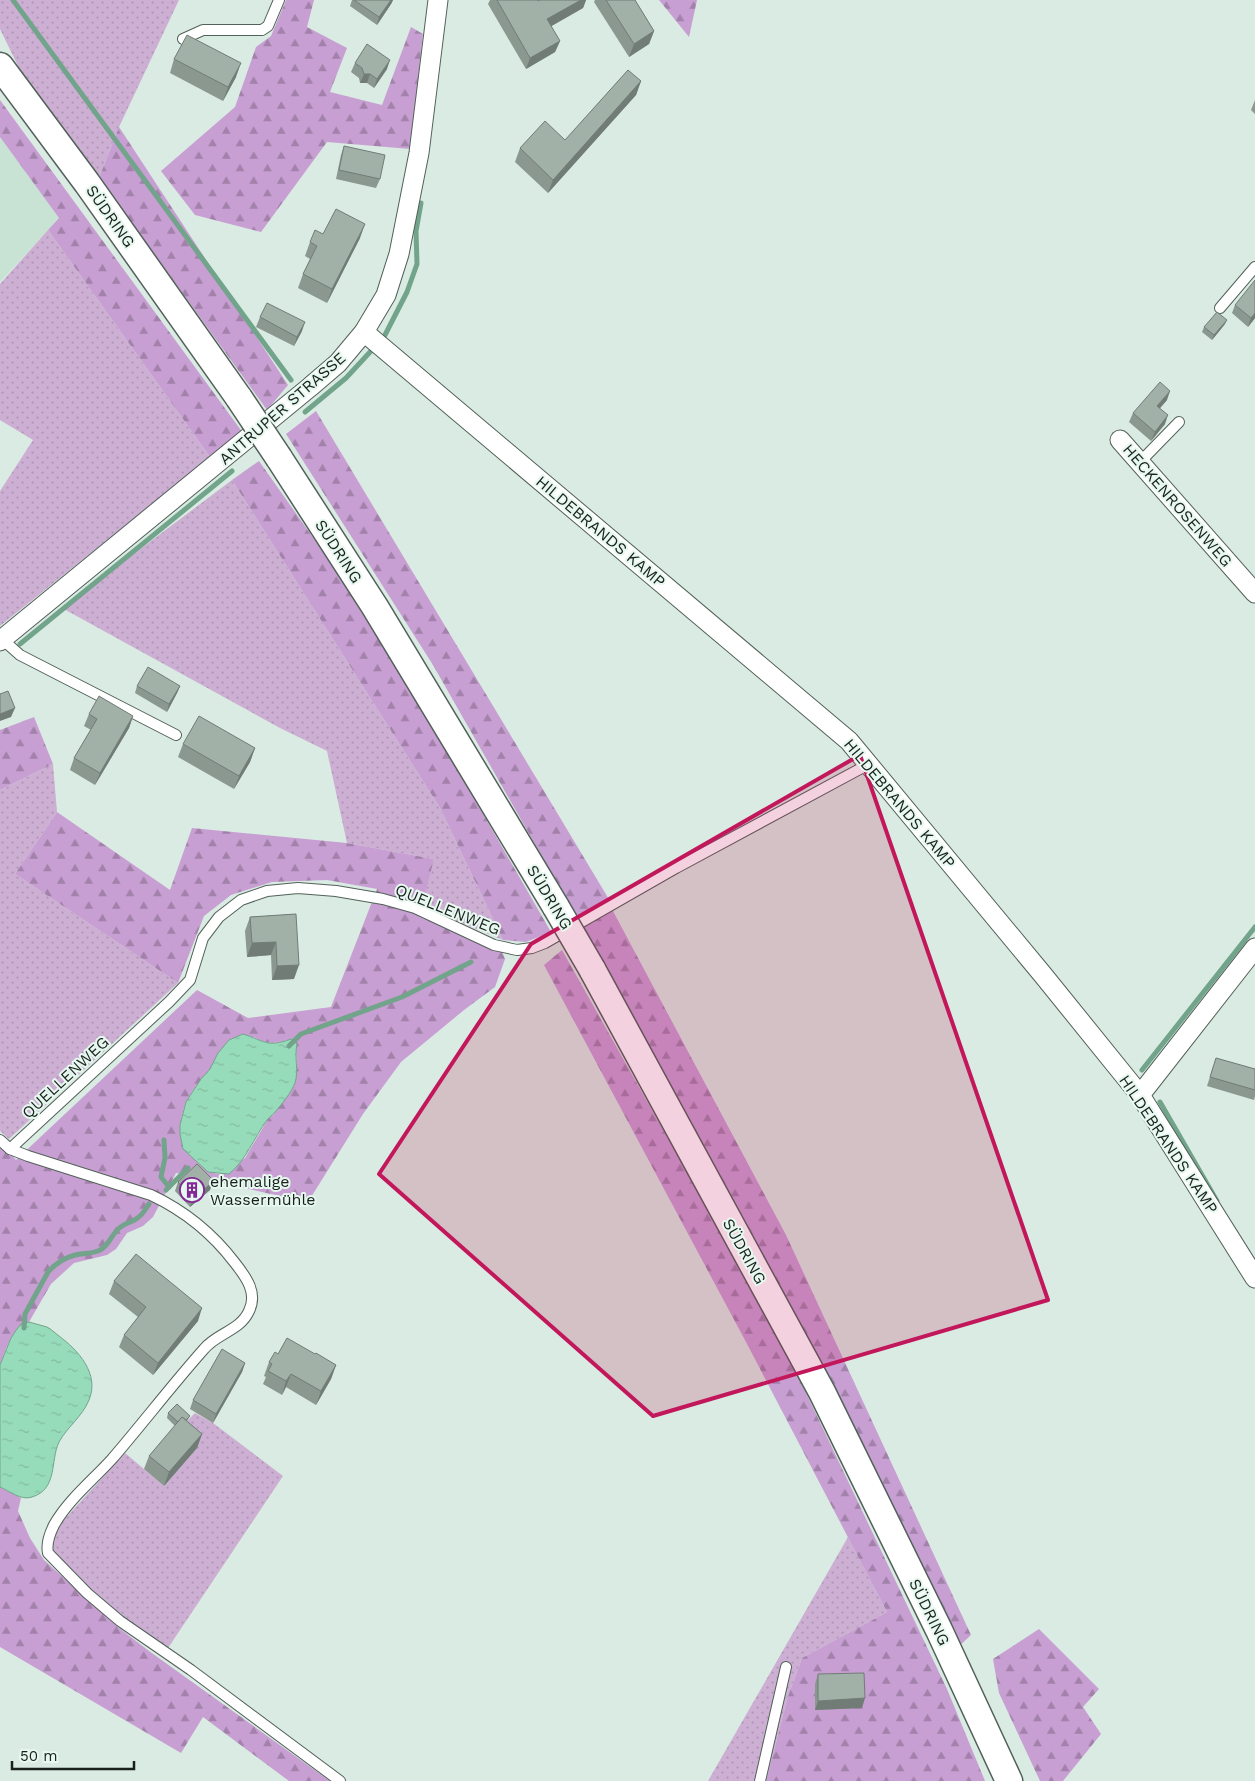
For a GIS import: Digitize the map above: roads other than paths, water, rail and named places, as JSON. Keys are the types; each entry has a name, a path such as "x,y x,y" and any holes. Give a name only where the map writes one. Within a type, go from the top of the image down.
{"main road":[{"name":"SÜDRING","path":"0,66 87,183 240,398 375,607 556,907 592,969 822,1392 939,1630 1009,1781"}],"street":[{"name":"ANTRUPER STRASSE","path":"1,640 310,387 338,363 364,332 386,295 399,254 419,153 438,0"},
{"name":"HILDEBRANDS KAMP","path":"364,332 849,741 1043,974 1140,1095 1255,1278"},
{"name":"HECKENROSENWEG","path":"1120,440 1255,594"},
{"path":"1140,1095 1255,948"}],"lane":[{"path":"184,39 204,30 262,30 268,26 279,0"},
{"path":"1220,308 1255,267"},
{"path":"1140,462 1179,422"},
{"path":"1,640 20,655 176,735"},
{"name":"QUELLENWEG","path":"10,1149 190,980 204,938 219,917 241,900 267,891 298,888 336,891 383,899 415,908 494,945 517,950 532,948 545,943 676,868 869,764"},
{"path":"0,1140 10,1149 28,1156 168,1202 200,1225 220,1244 247,1279 253,1294 252,1303 249,1312 242,1322 205,1346 142,1425 68,1505 54,1525 46,1548 48,1554 87,1593 120,1621 191,1670 340,1781"},
{"path":"760,1781 786,1667"}],"water":[{"path":"243,1034 271,1043 291,1039 297,1044 295,1083 283,1102 262,1127 235,1168 229,1174 208,1172 183,1149 180,1125 186,1102 210,1069 218,1053 229,1040"},
{"path":"29,1322 49,1328 73,1348 89,1372 92,1390 83,1411 59,1442 52,1474 46,1488 32,1497 24,1498 0,1487 0,1365 11,1338 17,1329 21,1324"}],"waterway":[{"path":"13,0 291,380"},
{"path":"385,335 407,292 417,264 416,231 421,203"},
{"path":"305,412 346,378 371,351"},
{"path":"20,644 232,471"},
{"path":"1142,1070 1255,927"},
{"path":"289,1046 301,1034 402,997 471,962"},
{"path":"1160,1102 1217,1201"},
{"path":"164,1140 165,1158 161,1177 169,1187"},
{"path":"166,1190 188,1168"},
{"path":"24,1328 25,1314 51,1269 71,1256 102,1249 118,1229 140,1216 149,1204"}],"place":[{"name":"ehemalige Wassermühle","path":"192,1190"}]}
